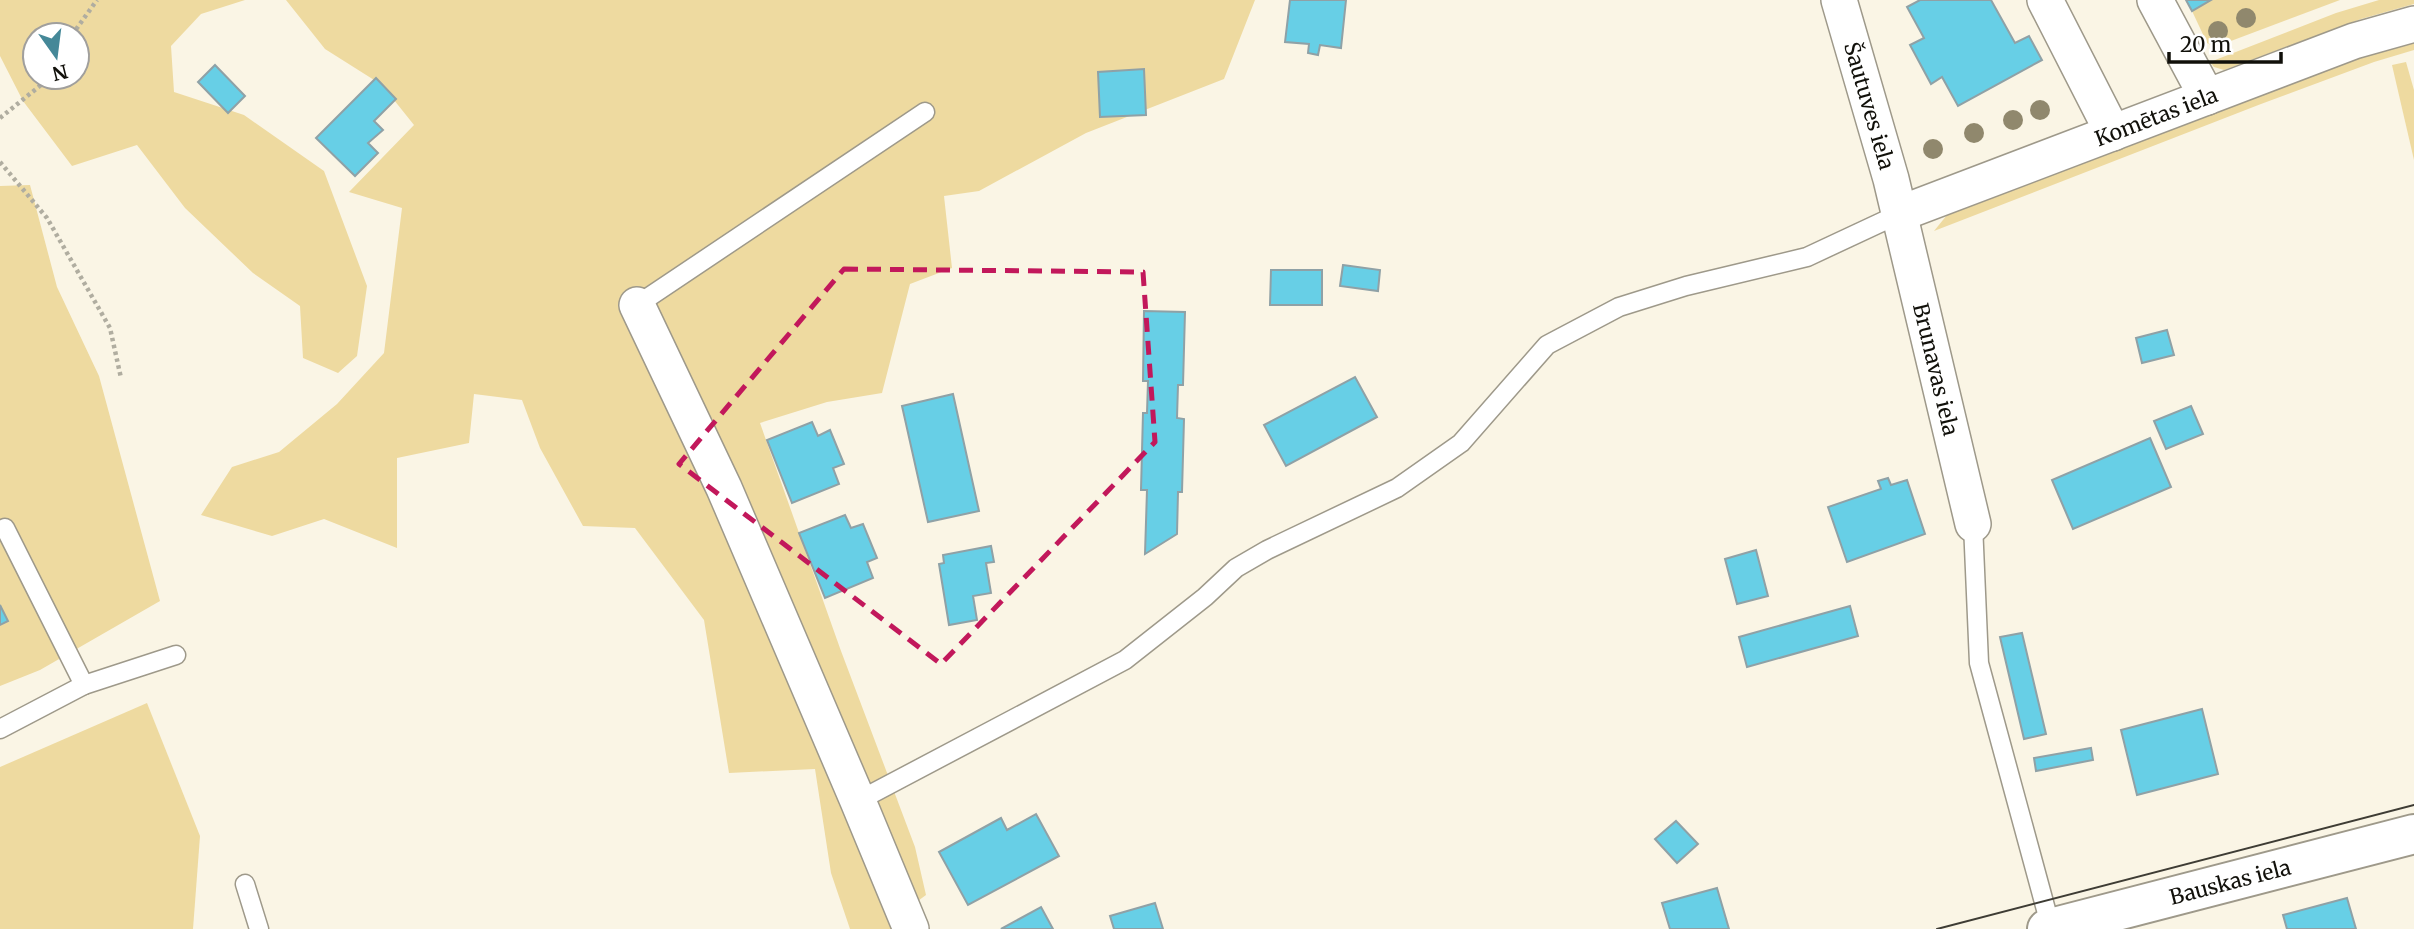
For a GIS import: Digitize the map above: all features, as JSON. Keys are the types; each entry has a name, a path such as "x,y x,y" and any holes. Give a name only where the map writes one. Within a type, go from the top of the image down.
{"street":[{"name":"Šautuves iela","path":"1839,0 1899,214"},
{"path":"2045,0 2113,133"},
{"path":"2155,0 2207,97"},
{"name":"Komētas iela","path":"1899,214 2354,41 2414,24"},
{"name":"Brunavas iela","path":"1899,214 1973,524"},
{"path":"637,305 724,488 911,929"},
{"name":"Bauskas iela","path":"2049,929 2414,834"}],"lane":[{"path":"637,305 925,112"},
{"path":"859,801 1125,660 1206,597 1236,568 1267,550 1397,488 1461,443 1547,345 1619,307 1686,286 1807,257 1899,214"},
{"path":"1973,524 1979,663 2049,929"},
{"path":"5,528 84,685"},
{"path":"0,729 84,685 176,655"},
{"path":"245,884 260,929"}],"path":[{"path":"82,21 97,0"},
{"path":"0,118 34,91"},
{"path":"0,162 47,218 110,328 121,379"}],"highlighted area":[{"path":"844,269 1143,272 1155,442 941,664 679,464"}],"shaded area":[{"path":"0,0 245,0 201,14 171,46 174,92 244,115 324,171 367,286 357,356 338,373 303,358 300,306 253,273 185,208 137,145 72,166 23,101 0,56"},
{"path":"286,0 1255,0 1224,79 1086,133 979,191 944,196 952,268 910,284 882,393 827,402 760,423 841,651 915,847 926,895 907,909 902,929 850,929 831,873 815,769 729,773 704,620 635,528 583,526 540,448 522,400 474,394 469,443 397,458 397,548 324,519 272,536 201,515 232,467 279,452 337,404 384,353 402,208 349,192 414,125 382,85 325,49"},
{"path":"2211,0 2340,0 2215,47 2207,43 2192,11"},
{"path":"2379,0 2414,0 2414,4 2361,19 2224,70 2214,67 2210,62 2336,13"},
{"path":"2414,38 2414,50 2261,104 1934,231 1947,215 2274,87"},
{"path":"2406,62 2414,90 2414,160 2392,65"},
{"path":"30,185 57,287 99,376 160,601 40,670 0,686 0,186"},
{"path":"147,703 200,836 193,929 0,929 0,767"}],"building":[{"path":"1290,0 1346,0 1341,48 1320,45 1318,55 1308,53 1309,44 1285,42"},
{"path":"1920,0 1991,0 2015,43 2029,36 2042,60 1958,106 1942,77 1931,84 1910,45 1924,38 1907,7"},
{"path":"2186,0 2211,0 2192,11"},
{"path":"215,65 245,96 228,113 198,82"},
{"path":"1144,69 1146,115 1100,117 1098,72"},
{"path":"376,78 396,99 374,121 383,130 368,143 378,153 355,176 316,138"},
{"path":"1343,265 1380,270 1378,291 1340,286"},
{"path":"1271,270 1322,270 1322,305 1270,305"},
{"path":"1144,311 1185,312 1183,385 1178,385 1177,418 1184,419 1182,492 1178,492 1177,534 1145,554 1147,490 1141,490 1143,413 1147,413 1148,381 1143,381"},
{"path":"2167,330 2174,355 2142,363 2136,338"},
{"path":"1355,377 1377,417 1286,466 1264,425"},
{"path":"953,394 979,511 928,522 902,406"},
{"path":"2191,406 2203,434 2166,449 2154,421"},
{"path":"812,422 818,436 830,430 844,464 833,468 839,484 792,503 767,440"},
{"path":"2150,438 2171,487 2073,529 2052,480"},
{"path":"1888,478 1891,485 1907,480 1925,534 1847,562 1828,507 1881,489 1878,481"},
{"path":"845,515 851,528 863,524 877,558 867,562 873,578 825,598 799,533"},
{"path":"991,546 994,562 986,563 991,593 973,596 977,620 949,625 939,564 944,563 943,555"},
{"path":"1756,550 1768,596 1737,604 1725,559"},
{"path":"0,605 8,621 0,625"},
{"path":"1850,606 1858,636 1747,667 1739,637"},
{"path":"2022,633 2046,734 2024,739 2000,637"},
{"path":"2202,709 2218,774 2137,795 2121,730"},
{"path":"2091,748 2093,760 2036,771 2034,758"},
{"path":"1036,814 1059,856 968,905 939,852 1001,818 1007,830"},
{"path":"1676,821 1698,844 1677,863 1655,839"},
{"path":"1717,888 1729,929 1670,929 1662,903"},
{"path":"2347,898 2356,929 2287,929 2283,915"},
{"path":"1155,903 1163,929 1114,929 1110,916"},
{"path":"1041,907 1053,929 1001,929"}],"tram line":[{"path":"1937,929 2414,805"}]}
